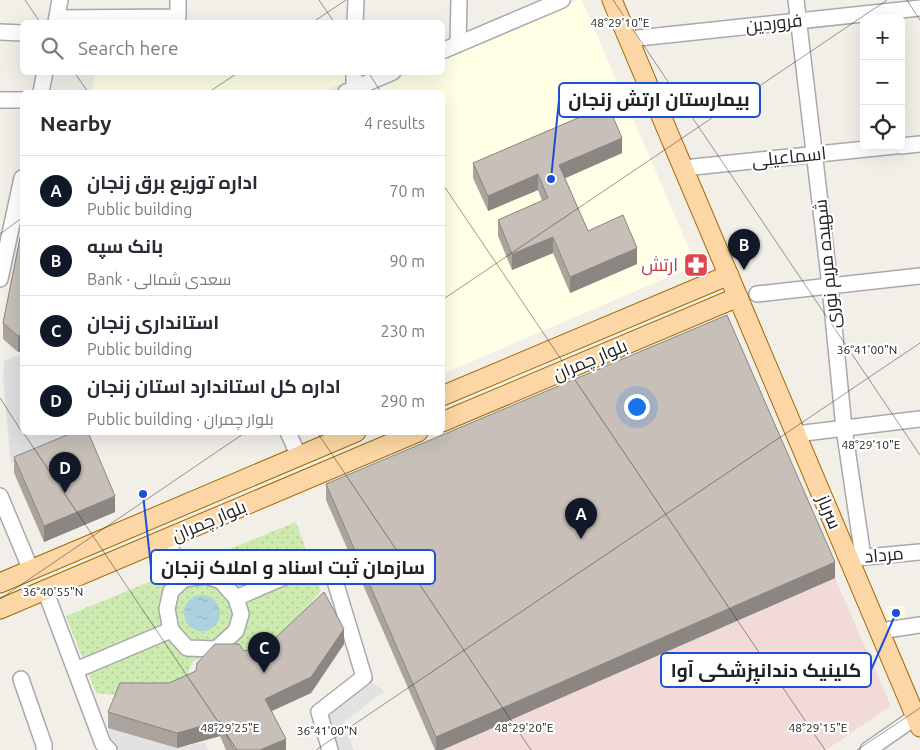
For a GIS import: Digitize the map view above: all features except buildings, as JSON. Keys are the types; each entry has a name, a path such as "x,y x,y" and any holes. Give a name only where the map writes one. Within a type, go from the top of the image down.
{"main road":[{"name":"سرباز","path":"612,0 729,275 748,296 796,434 856,558 880,631 919,719"},
{"name":"بلوار چمران","path":"445,395 729,275"},
{"path":"685,294 694,300 695,304 695,310 689,318"},
{"name":"بلوار چمران","path":"445,421 689,318 748,296"},
{"name":"بلوار چمران","path":"0,583 349,435"},
{"name":"بلوار چمران","path":"0,609 411,435"},
{"path":"299,456 308,479"}],"street":[{"path":"60,0 56,20 178,17 178,0"},
{"path":"356,0 356,20"},
{"path":"458,44 459,0"},
{"path":"445,50 562,0"},
{"name":"شهیده مریم نوری","path":"796,0 830,286 856,558"},
{"name":"فروردین","path":"629,39 920,8"},
{"path":"0,32 20,33"},
{"path":"41,90 44,75"},
{"path":"350,90 353,75"},
{"path":"352,90 386,75"},
{"path":"0,100 20,100"},
{"path":"905,146 920,144"},
{"name":"اسماعیلی","path":"684,168 860,150"},
{"path":"0,279 16,233 20,196"},
{"path":"748,296 920,276"},
{"path":"796,434 920,419"},
{"path":"289,435 299,456"},
{"path":"0,496 30,570"},
{"path":"167,539 184,579"},
{"name":"مرداد","path":"856,558 920,552"},
{"path":"236,598 328,558 364,677 319,712 330,750"},
{"path":"206,576 221,581 236,598 241,614 236,631 216,649 187,648 171,630 168,609 171,591 184,579 206,576"},
{"path":"45,590 103,744 109,750"},
{"path":"880,631 920,625"},
{"path":"76,670 171,630"},
{"path":"21,680 44,745 44,750"},
{"path":"868,750 919,719"}],"shaded area":[{"path":"578,0 582,0 696,265 445,373 445,90 368,90 405,75 445,75 445,57"},
{"path":"95,75 347,75 347,82 327,90 92,90"},
{"path":"20,355 20,435 80,435 11,464 3,378 4,361"},
{"path":"835,578 891,706 826,750 442,750"},
{"path":"904,606 905,618 889,620 887,607"},
{"path":"364,677 384,691 343,723 354,750 330,750 319,712"},
{"path":"108,728 177,748 205,742 209,750 114,750"}],"green space":[{"path":"296,522 321,591 259,664 239,644 216,649 192,662 180,696 148,698 96,693 66,616"}],"water":[{"path":"202,595 209,596 215,600 219,606 219,620 215,626 209,630 202,631 195,630 189,626 185,620 184,613 185,606 189,600 195,596"}],"place":[{"name":"بیمارستان ارتش زنجان","path":"551,179"},
{"name":"ارتش","path":"696,265"},
{"name":"بانک سپه","path":"744,270"},
{"name":"اداره کل استاندارد استان زنجان","path":"65,493"},
{"name":"سازمان ثبت اسناد و املاک زنجان","path":"143,494"},
{"name":"اداره توزیع برق زنجان","path":"581,539"},
{"name":"کلینیک دندانپزشکی آوا","path":"896,613"},
{"name":"استانداری زنجان","path":"264,673"}]}
